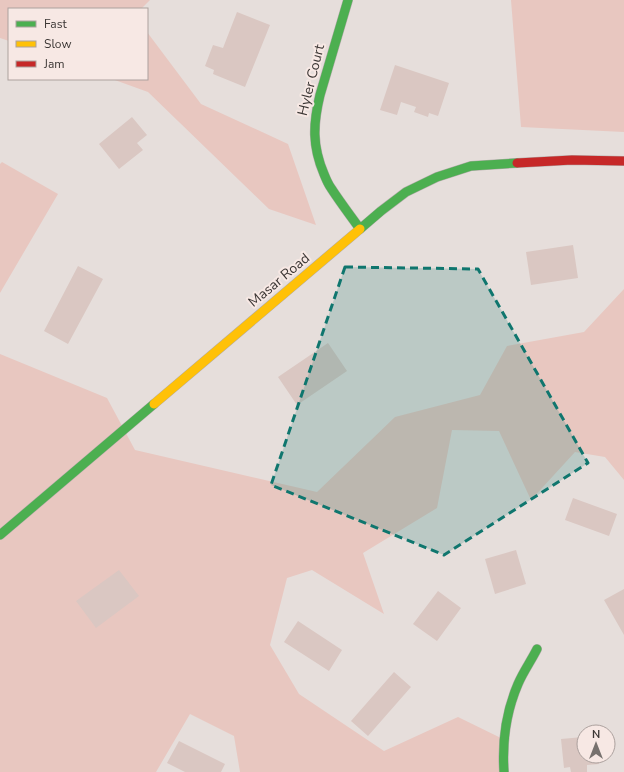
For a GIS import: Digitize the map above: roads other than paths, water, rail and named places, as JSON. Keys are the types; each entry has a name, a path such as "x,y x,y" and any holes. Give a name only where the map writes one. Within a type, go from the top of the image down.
{"street":[{"name":"Hyler Court","path":"348,0 320,95 316,111 314,131 316,150 330,187 360,229"},
{"name":"Masar Road","path":"0,535 381,211 406,192 437,177 471,166 572,160 624,161"},
{"path":"504,772 504,738 512,699 518,684 537,649"}]}
